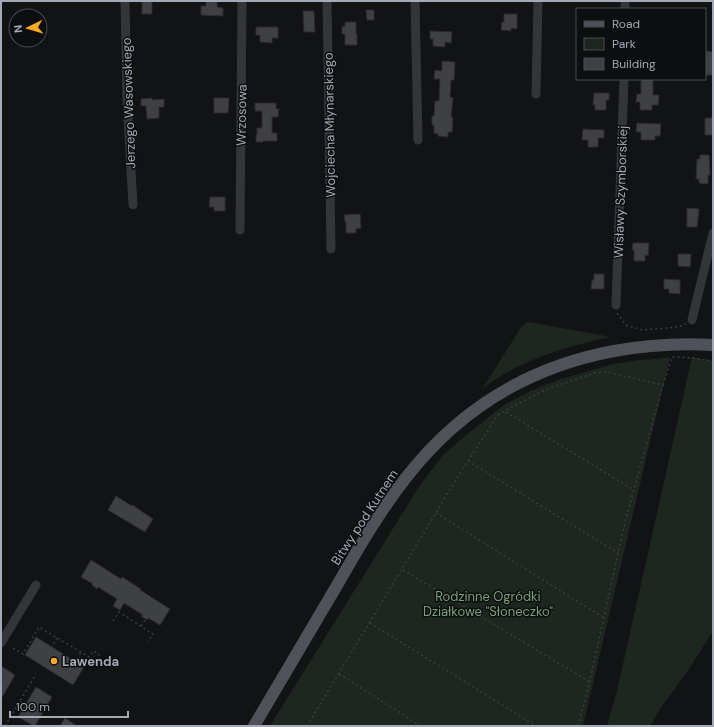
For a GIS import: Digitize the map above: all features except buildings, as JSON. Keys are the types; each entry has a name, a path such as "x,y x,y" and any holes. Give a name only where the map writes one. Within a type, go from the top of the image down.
{"main road":[{"name":"Bitwy pod Kutnem","path":"254,726 390,499 420,461 454,427 496,396 516,384 556,366 604,353 630,348 663,344 696,344 713,346"}],"street":[{"name":"Jerzego Wasowskiego","path":"125,1 127,100 133,205"},
{"name":"Wrzosowa","path":"240,230 242,1"},
{"name":"Wojciecha Młynarskiego","path":"327,1 331,249"},
{"path":"415,1 418,140"},
{"path":"536,94 538,1"},
{"name":"Wisławy Szymborskiej","path":"616,305 624,80"},
{"path":"692,320 713,233"},
{"path":"1,643 36,585"}],"path":[{"path":"616,305 618,314 626,325 642,330 682,326 692,320"},
{"path":"578,726 590,682 625,522 662,385 672,356 713,361"},
{"path":"307,726 436,513 498,415 547,390 595,373 606,372 662,385"},
{"path":"505,411 634,490"},
{"path":"468,461 618,553"},
{"path":"436,513 604,618"},
{"path":"403,569 590,682"},
{"path":"113,621 119,612 153,634 148,642"},
{"path":"141,626 146,619"},
{"path":"370,623 536,726"},
{"path":"13,648 23,654 39,627 89,657 93,651 100,655"},
{"path":"51,648 57,638"},
{"path":"74,663 81,652"},
{"path":"5,726 36,674"},
{"path":"339,674 421,726"},
{"path":"20,701 26,705"}],"green space":[{"path":"527,322 611,337 577,345 543,356 511,370 482,389 522,326"},
{"name":"Rodzinne Ogródki Działkowe \"Słoneczko\"","path":"670,357 583,726 270,726 420,485 443,455 504,405 530,391 561,379 613,364"},
{"path":"692,357 713,361 713,631 650,726 607,726 617,691"}],"place":[{"name":"Lawenda","path":"54,661"}]}
